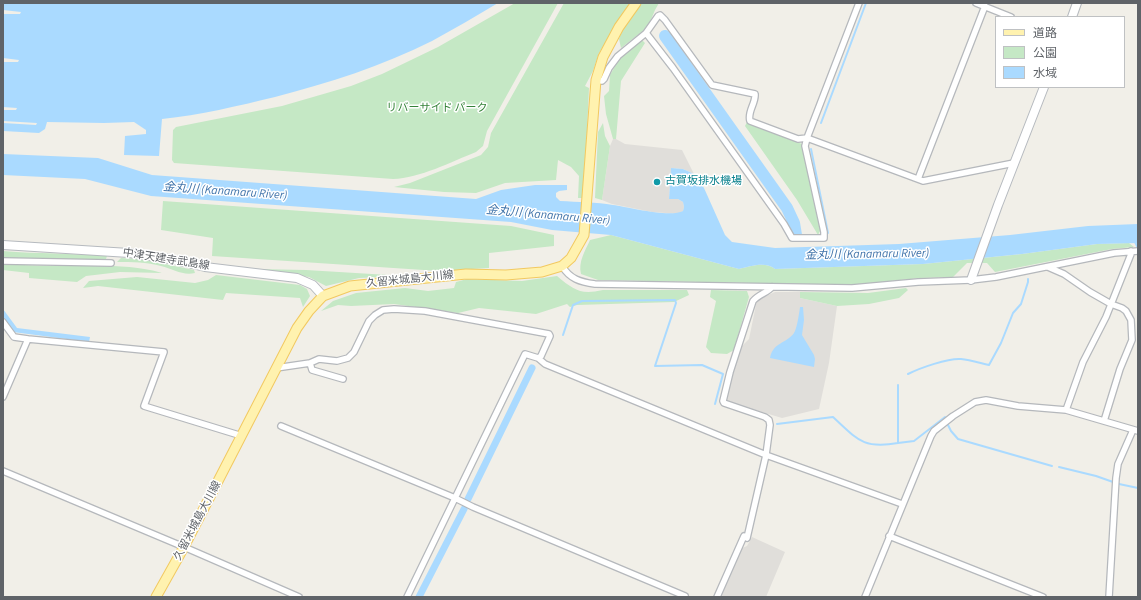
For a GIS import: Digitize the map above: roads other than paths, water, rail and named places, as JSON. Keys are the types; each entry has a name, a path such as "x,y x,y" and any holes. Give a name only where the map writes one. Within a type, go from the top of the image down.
{"main road":[{"path":"562,266 571,258 584,235 596,80 603,57 619,27 636,3"},
{"path":"1072,16 1077,3"},
{"path":"971,280 998,205 1044,88"},
{"name":"中津天建寺武島線","path":"3,245 129,253 205,266 297,278 313,285 323,296"},
{"name":"久留米城島大川線","path":"156,597 184,547 297,328 309,310 323,296 350,286 466,274 542,272 562,266"}],"street":[{"path":"646,33 673,68 784,224 792,238 824,238 824,232 805,146 859,3"},
{"path":"976,3 1009,16"},
{"path":"918,179 985,6"},
{"path":"596,80 604,79 609,68 618,56 646,33 660,15 712,85 755,94 755,99 749,117 750,121 798,139 807,138 923,181 1014,163"},
{"path":"562,266 567,274 574,279 583,283 594,284 852,288 918,282 971,280 1135,251"},
{"path":"1066,410 1083,362 1111,304 1131,254 1135,251"},
{"path":"3,261 111,263"},
{"path":"1048,267 1064,274 1090,292 1126,311 1131,320 1135,340 1120,369 1104,421"},
{"path":"717,597 744,536 748,538 770,433 769,420 765,417 724,403 723,401 730,372 753,301 757,296 768,292 772,287"},
{"path":"276,368 310,363 319,358 337,361 348,358 354,352 369,321 383,310 394,309 425,312 549,334 550,336 542,356 538,358"},
{"path":"3,322 14,337 164,352 144,406 242,436"},
{"path":"3,397 28,339"},
{"path":"407,597 525,354 538,358 545,364 766,455 902,504"},
{"path":"310,363 312,370 343,379"},
{"path":"865,597 902,504 934,431 953,416 975,402 986,400 1018,406 1066,410 1136,430 1118,464 1109,597"},
{"path":"281,426 455,498 685,597"},
{"path":"3,471 299,597"},
{"path":"889,536 1043,597"}],"water":[{"path":"3,3 498,3 432,41 375,66 355,73 295,92 233,107 205,113 162,119 159,156 124,155 125,136 146,134 146,130 134,122 47,122 45,129 39,133 3,131 3,123 36,125 37,123 3,121 3,110 16,110 17,108 3,107 3,62 18,62 19,60 3,58 3,14 20,14 21,12 3,10"},
{"name":"金丸川 (Kanamaru River)","path":"3,154 98,158 152,175 476,199 501,190 535,185 567,185 567,190 556,193 556,197 560,201 600,203 659,213 677,213 683,211 684,207 683,202 678,199 669,199 671,168 683,169 694,174 704,188 725,235 732,242 775,248 899,244 1010,235 1088,226 1138,224 1138,243 1097,244 1022,254 923,264 775,269 767,265 763,265 739,269 611,235 552,230 511,222 151,196 85,179 3,175"},
{"path":"800,307 803,307 804,320 802,335 814,355 814,367 770,358 774,349 791,337 794,333"},
{"path":"3,309 17,328 90,337 89,342 13,332 3,316"}],"waterway":[{"path":"821,123 866,3"},
{"path":"665,36 787,208 794,223 796,235"},
{"path":"811,149 828,233"},
{"path":"1135,242 1138,248"},
{"path":"908,374 934,364 955,359 964,359 989,365 1001,343 1013,313 1021,304 1028,279"},
{"path":"563,335 573,305 582,301 675,300 676,303 655,366 702,365 723,374 715,404"},
{"path":"468,499 532,368"},
{"path":"777,424 833,417 855,437 862,441 877,445 898,443 898,385"},
{"path":"898,443 914,441 945,417"},
{"path":"948,425 958,439 1052,466"},
{"path":"1059,467 1096,476 1113,482"},
{"path":"1119,484 1138,488"},
{"path":"419,597 464,509"}],"place":[{"name":"古賀坂排水機場","path":"657,182"}],"park label":[{"name":"リバーサイド パーク","path":"437,109"}]}
